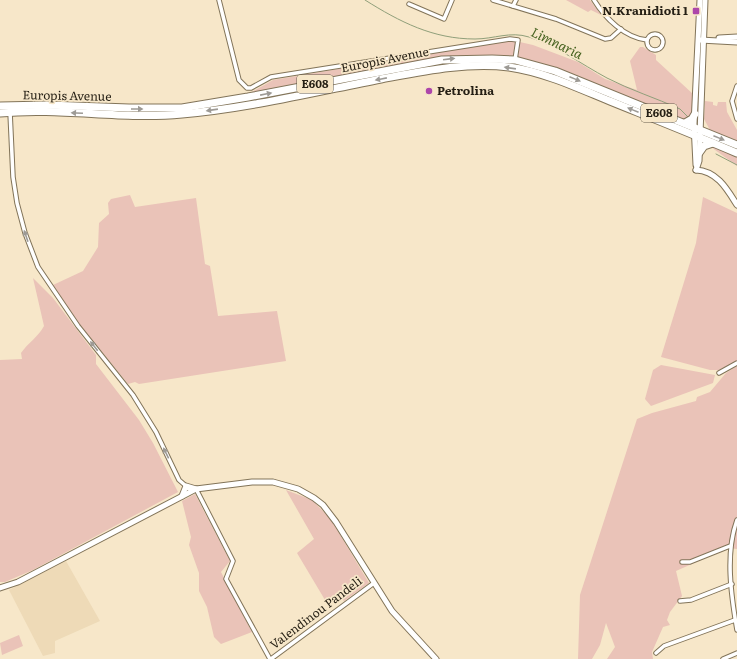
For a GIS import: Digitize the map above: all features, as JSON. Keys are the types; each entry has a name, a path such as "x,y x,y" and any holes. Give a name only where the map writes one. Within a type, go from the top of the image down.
{"highway":[{"name":"Europis Avenue","path":"0,106 47,105 182,108 442,60 468,58 515,60 554,70 685,123 697,133 715,144 737,153"},
{"name":"Europis Avenue","path":"0,113 56,112 127,116 182,114 242,106 432,70 466,66 486,66 510,68 563,82 697,133 737,145"},
{"path":"685,123 692,119 695,114"},
{"path":"700,153 708,144 715,144"}],"street":[{"path":"219,0 239,80 244,88 251,88 271,77 510,39 518,40 515,60"},
{"path":"409,4 444,19 452,0"},
{"path":"493,0 556,19 605,39 611,38 621,29"},
{"path":"513,6 516,0"},
{"path":"594,0 600,9 621,29 638,39 647,40"},
{"path":"696,170 703,47 701,38 700,0"},
{"path":"696,170 699,163 700,153 695,114 705,0"},
{"path":"651,35 658,35 662,39 662,45 658,49 653,49 648,46 647,40 651,35"},
{"path":"701,38 737,37"},
{"path":"701,38 737,42"},
{"path":"703,47 709,43 720,41"},
{"path":"737,86 732,101 737,119"},
{"path":"10,112 13,176 17,203 25,234 38,267 78,326 132,395 156,432 179,480 186,486 196,489 233,561 226,579 271,659"},
{"path":"696,170 709,172 716,177 737,205"},
{"path":"719,373 737,363"},
{"path":"0,588 18,582 196,489 264,482 282,484 306,492 330,513 392,612 436,659"},
{"path":"182,496 186,486"},
{"path":"737,520 730,546 737,630"},
{"path":"682,562 690,562 730,546"},
{"name":"Valendinou Pandeli","path":"271,659 374,583"},
{"path":"680,600 691,600 732,584"},
{"path":"656,653 661,648 674,642 735,620"},
{"path":"723,659 737,653"}],"shaded area":[{"path":"566,0 590,0 601,15 591,10 588,12"},
{"path":"511,40 533,45 578,62 605,79 637,90 630,61 640,47 643,47 656,55 656,60 693,94 692,118 686,121 567,72 527,60 455,58 248,94 273,80"},
{"path":"705,101 713,102 713,105 717,106 718,102 726,102 727,112 737,130 737,166 711,147 711,132 704,119"},
{"path":"130,195 135,207 196,198 205,264 210,266 218,316 277,311 286,361 139,384 135,382 128,384 80,325 53,285 83,271 98,247 99,223 109,214 108,203 111,199"},
{"path":"703,197 737,213 737,361 719,370 710,370 661,357 696,243"},
{"path":"33,278 53,298 96,355 96,364 139,420 153,443 178,492 33,570 5,582 0,582 0,360 22,359 21,353 44,326"},
{"path":"661,365 715,375 713,383 651,406 645,399 653,370"},
{"path":"737,366 737,549 728,548 676,571 682,596 670,612 667,620 670,625 663,627 652,652 653,659 607,659 615,647 606,623 600,645 592,659 578,659 580,595 637,419 652,413 696,401 697,397 710,392 726,373"},
{"path":"286,490 312,500 330,518 369,583 344,601 339,596 328,605 297,553 314,539"},
{"path":"195,494 230,561 221,572 252,632 221,644 214,637 207,607 199,591 199,573 189,545 191,537 182,501"},
{"path":"66,561 100,621 55,641 55,653 43,656 9,590"},
{"path":"19,635 23,646 2,655 0,643"}],"waterway":[{"name":"Limnaria","path":"365,0 417,28 445,36 475,39 509,35 522,35 529,37 559,50 597,73 680,109 688,117"},
{"name":"Limnaria","path":"716,154 737,165"}],"place":[{"name":"N.Kranidioti 1","path":"696,11"},
{"name":"Petrolina","path":"429,91"}]}
